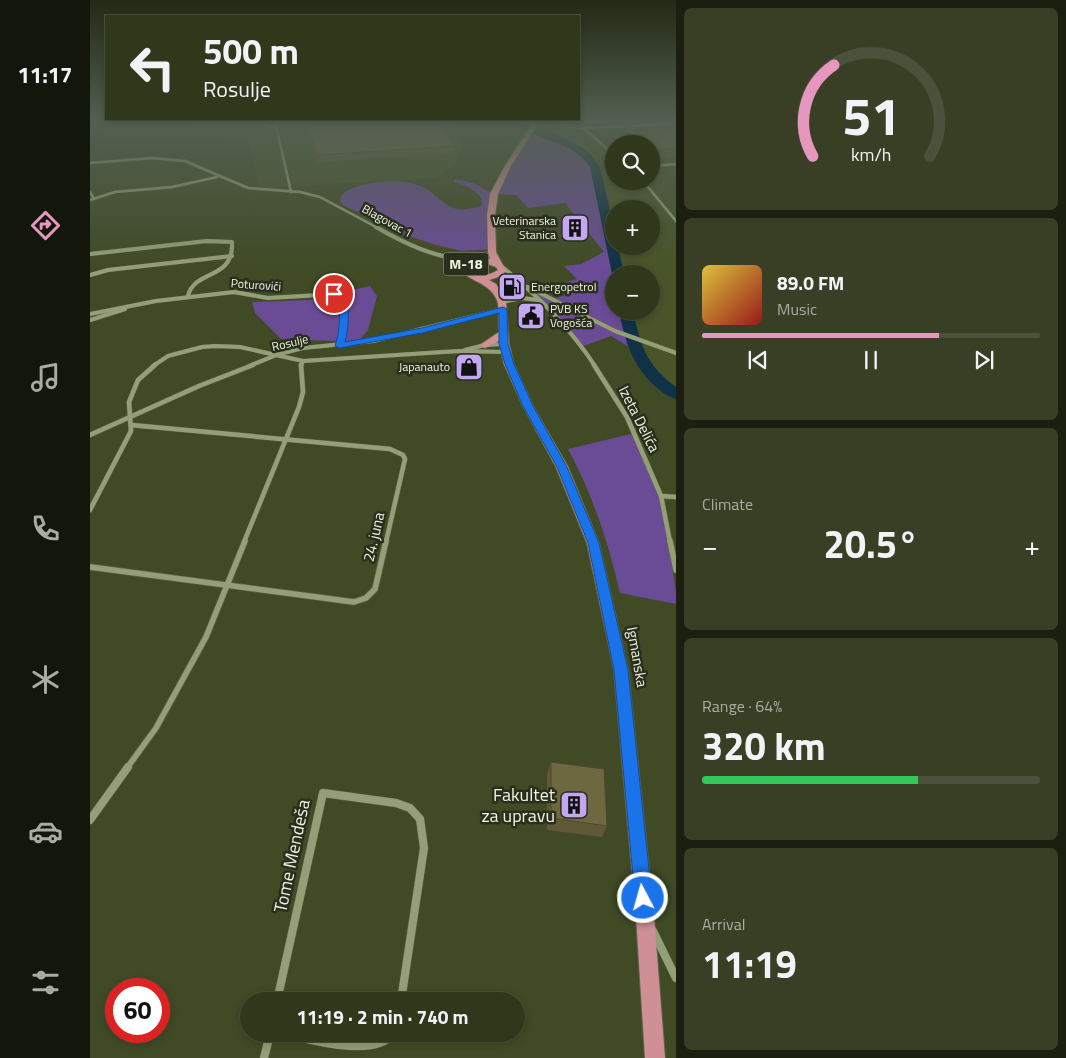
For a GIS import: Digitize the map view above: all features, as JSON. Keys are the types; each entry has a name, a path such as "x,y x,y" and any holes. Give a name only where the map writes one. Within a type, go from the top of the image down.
{"main road":[{"name":"M-18","path":"502,306 493,286 499,269 492,252 491,215 494,194 506,170"},
{"name":"M-18","path":"492,252 463,268 493,286"},
{"name":"M-18","path":"476,260 499,269"},
{"name":"M-18","path":"475,276 488,277 499,269"},
{"name":"Igmanska","path":"502,306 504,348 528,406 562,467 594,543 621,670 645,916 655,1058"},
{"path":"485,345 494,341 502,333"}],"street":[{"name":"Blagovac 1","path":"207,170 249,188 291,192 329,200 397,240 415,248 451,260 476,260"},
{"path":"286,170 291,192"},
{"path":"90,200 115,192 172,187 218,176"},
{"path":"650,190 676,221"},
{"path":"90,192 94,198"},
{"path":"90,254 217,240 232,242 232,256 228,265 190,287 188,296"},
{"path":"90,275 108,270 232,256"},
{"path":"451,260 456,263"},
{"path":"499,269 513,275"},
{"name":"Izeta Delića","path":"499,269 519,280 561,322 587,354 633,428 661,496 676,570"},
{"path":"524,285 615,331 676,353"},
{"name":"Poturovići","path":"90,314 135,304 188,296 234,292 261,298 337,294 342,298 344,314 340,346"},
{"name":"Rosulje","path":"91,432 279,354 303,348 340,346 422,330 502,306 516,299 538,300"},
{"path":"90,320 117,312 135,304"},
{"path":"459,351 485,345 504,348"},
{"path":"90,510 92,502 131,431 129,402 138,380 147,370 168,356 215,346 240,347 279,354 303,361 504,348"},
{"path":"90,820 156,728 206,637 271,472 287,439 302,392 301,364 303,361"},
{"path":"131,424 287,439"},
{"name":"24. juna","path":"90,567 354,602 364,600 376,589 405,460 403,455 390,449 287,439"},
{"path":"661,496 676,497"},
{"name":"Tome Mendeša","path":"279,992 323,793 396,803 410,808 420,819 424,848 402,992"},
{"path":"645,916 676,978"},
{"path":"264,1058 268,1042"},
{"path":"335,1042 360,1046 380,1046 386,1042"}],"shaded area":[{"path":"255,170 447,170 436,178 260,188"},
{"path":"508,170 596,170 605,214 605,255 614,255 616,265 605,265 605,320 628,320 634,350 611,336 581,347 526,287 552,299 567,295 566,282 577,279 564,266 581,264 604,252 565,203 528,208 516,195 494,194"},
{"path":"596,170 605,170 605,190 660,190 660,170 676,170 676,394 647,370 634,350 628,320 660,320 660,265 616,265 614,255 660,255 660,200 605,200 605,213"},
{"path":"456,179 473,183 494,194 493,249 462,251 403,234 343,205 340,201 343,193 348,190 383,181 402,181 420,186 447,205 460,210 481,206 482,199 469,188 453,182"},
{"path":"370,286 377,296 368,330 358,342 281,339 255,313 252,302 310,300"},
{"path":"635,433 661,496 676,592 676,604 620,593 599,519 585,483 568,449"}],"building":[{"name":"Fakultet za upravu","path":"551,762 604,769 607,826 551,818"}],"waterway":[{"path":"596,170 616,265"},
{"path":"628,320 635,349 645,367 653,376 676,394"}],"place":[{"name":"Veterinarska Stanica","path":"575,228"},
{"name":"Energopetrol","path":"512,287"},
{"name":"PVB KS Vogošća","path":"531,316"},
{"name":"Japanauto","path":"469,367"},
{"name":"Fakultet za upravu","path":"574,805"}],"route":[{"path":"334,294 341,296 343,304 343,334 340,346 422,330 503,309 502,331 509,364 528,406 562,467 594,543 621,670 643,898"}]}
